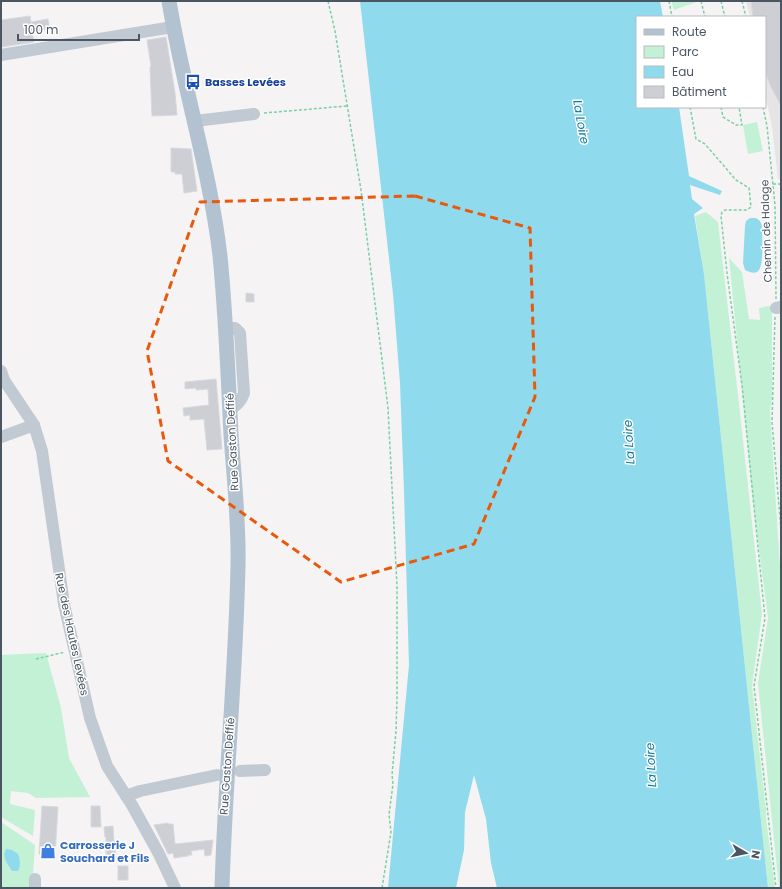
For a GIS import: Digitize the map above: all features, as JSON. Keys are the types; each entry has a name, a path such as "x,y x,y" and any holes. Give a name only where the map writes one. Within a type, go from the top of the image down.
{"main road":[{"name":"Rue Gaston Deffié","path":"169,1 173,27 206,169 213,207 220,257 230,408 238,563 235,646 226,779 222,888"}],"street":[{"path":"1,55 173,27"},
{"path":"195,121 254,114"},
{"name":"Rue des Hautes Levées","path":"1,371 4,380 34,425 42,451 64,604 90,718 107,766 159,854 175,888"},
{"path":"1,437 34,425"},
{"path":"240,771 265,770"},
{"path":"126,796 140,791 217,775"}],"path":[{"path":"328,1 362,198 388,408 398,586 396,731 392,775 393,784 388,815 391,832 382,888"},
{"path":"669,1 672,16"},
{"path":"701,1 705,16"},
{"path":"721,1 725,16"},
{"path":"742,1 746,16"},
{"path":"254,114 347,106"},
{"path":"690,108 696,139 705,144 736,180 750,188 751,206 747,210 725,210 722,212 721,216 742,385 765,618 754,686 776,888"},
{"path":"721,108 723,117 736,125 742,124 740,108"},
{"name":"Chemin de Halage","path":"763,108 774,184 775,205 778,308 772,422 781,530"},
{"path":"774,184 781,184"},
{"path":"36,659 74,650"}],"highlighted area":[{"path":"415,196 530,228 535,397 474,544 341,582 168,461 147,351 200,202"}],"shaded area":[{"path":"746,1 781,1 781,179 778,179 772,127 766,97 766,16 750,16"}],"green space":[{"path":"671,1 699,1 674,10"},
{"path":"757,122 763,151 748,154 743,125"},
{"path":"706,212 718,222 762,614 752,686 775,888 768,888 704,274 695,216"},
{"path":"729,258 742,272 749,319 760,320 759,308 768,306 772,307 772,398 770,411 781,583 781,888 779,888 758,683 768,618 753,502"},
{"path":"46,653 61,708 69,758 90,797 36,798 28,793 11,791 10,804 35,810 33,836 1,817 1,655"},
{"path":"1,822 35,845 32,888 1,888"}],"water":[{"name":"La Loire","path":"360,1 660,1 663,16 636,16 636,108 679,108 689,176 722,191 720,195 690,185 692,199 703,208 694,214 704,274 768,888 497,888 491,863 486,819 474,775 465,812 464,850 456,888 388,888 409,665 400,383 393,294"},
{"path":"750,218 756,218 760,221 762,226 762,261 758,272 754,273 745,270 743,263 745,226 746,221"},
{"path":"6,849 12,850 18,854 20,867 18,871 12,871 7,863 4,855"}],"building":[{"path":"751,1 781,1 781,106 766,74 766,16 753,16"},
{"path":"30,16 31,22 48,19 50,29 32,32 34,42 1,47 1,20"},
{"path":"166,37 177,115 152,116 151,66 147,40"},
{"path":"171,148 191,149 197,191 184,193 182,174 175,174 175,172 171,172"},
{"path":"246,293 254,294 254,302 246,302"},
{"path":"216,379 222,449 207,450 204,419 190,420 190,415 184,416 183,408 209,405 208,389 185,389 185,382"},
{"path":"42,806 58,807 55,855 39,854"},
{"path":"91,806 100,806 101,827 91,827"},
{"path":"168,823 173,824 175,844 213,840 211,855 205,856 204,849 191,851 192,855 174,858 173,853 168,854 154,825"},
{"path":"113,826 114,842 116,842 115,858 106,858 106,837 104,827"},
{"path":"118,866 128,866 128,880 118,880"}],"place":[{"name":"Basses Levées","path":"193,82"},
{"name":"Carrosserie J Souchard et Fils","path":"48,851"}]}
